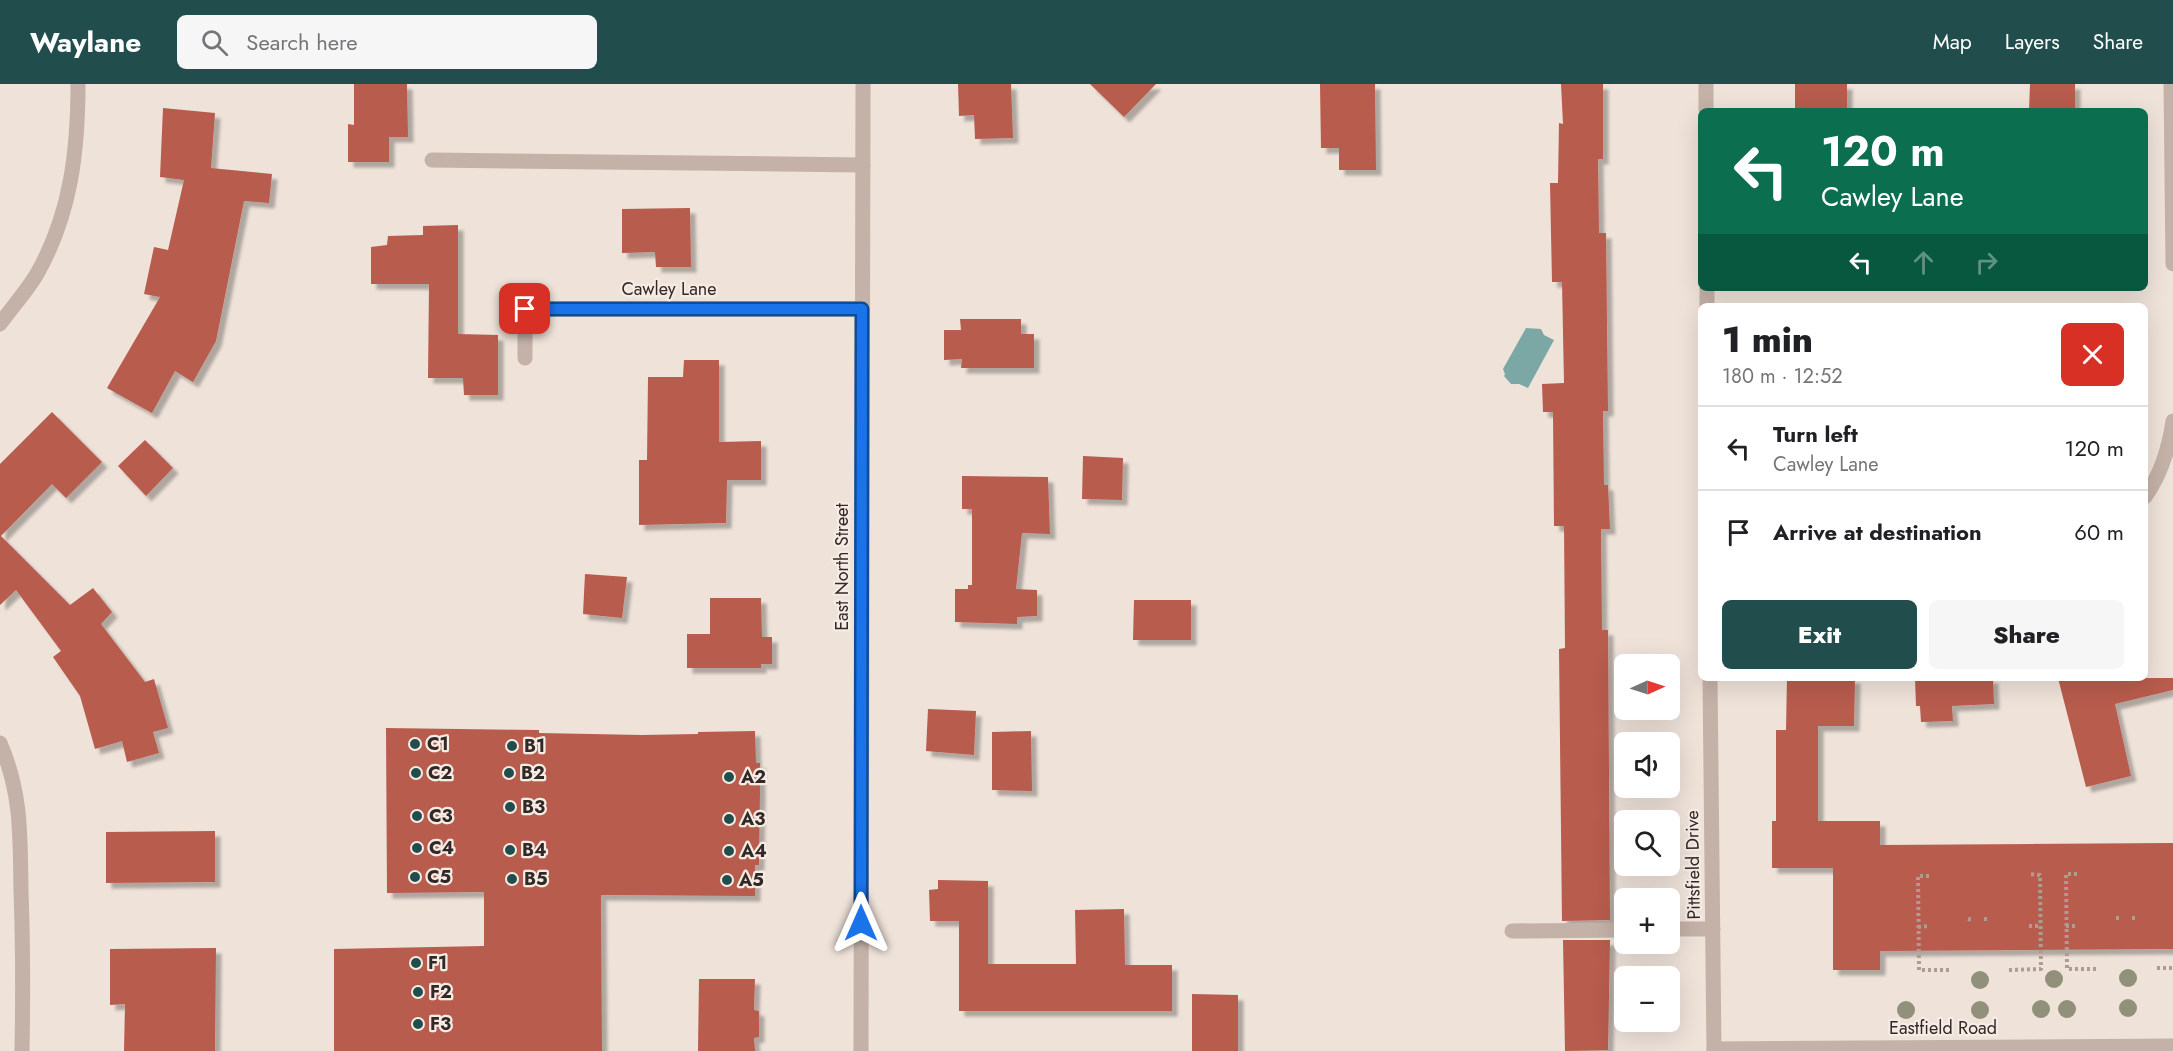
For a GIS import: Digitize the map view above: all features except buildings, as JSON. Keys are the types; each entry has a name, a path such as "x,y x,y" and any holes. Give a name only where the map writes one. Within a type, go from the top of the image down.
{"street":[{"path":"0,324 38,273 61,222 73,172 78,84"},
{"name":"East North Street","path":"861,1051 863,84"},
{"path":"1706,84 1706,108"},
{"path":"2171,84 2173,264"},
{"path":"432,160 863,165"},
{"name":"Cawley Lane","path":"525,358 525,309 862,309"},
{"path":"2148,492 2155,482 2169,446 2173,421"},
{"name":"Pittsfield Drive","path":"1710,681 1714,1050"},
{"path":"0,743 10,765 19,807 23,971 22,1051"},
{"path":"1680,929 1713,929"},
{"path":"1512,931 1614,930"},
{"name":"Eastfield Road","path":"1714,1050 2173,1046"}],"path":[{"path":"2009,970 2041,969 2040,875 2029,874"},
{"path":"2077,874 2066,874 2067,969 2099,969"},
{"path":"1929,876 1918,876 1919,970 1951,970"},
{"path":"2116,918 2122,918"},
{"path":"2132,918 2138,918"},
{"path":"1968,919 1974,920"},
{"path":"1984,920 1990,919"},
{"path":"1918,927 1929,926"},
{"path":"2029,926 2040,926"},
{"path":"2066,926 2078,926"},
{"path":"2157,968 2173,968"}],"water":[{"path":"1526,328 1541,329 1544,335 1554,340 1528,388 1519,384 1511,384 1504,376 1503,369"}],"place":[{"name":"C1","path":"415,744"},
{"name":"B1","path":"512,746"},
{"name":"C2","path":"416,773"},
{"name":"B2","path":"509,773"},
{"name":"A2","path":"729,777"},
{"name":"B3","path":"510,807"},
{"name":"C3","path":"417,816"},
{"name":"A3","path":"729,819"},
{"name":"C4","path":"417,848"},
{"name":"B4","path":"510,850"},
{"name":"A4","path":"729,851"},
{"name":"C5","path":"415,877"},
{"name":"B5","path":"512,879"},
{"name":"A5","path":"727,880"},
{"name":"F1","path":"416,963"},
{"name":"F2","path":"418,992"},
{"name":"F3","path":"418,1024"}],"route":[{"path":"525,309 862,309 861,923"}]}
